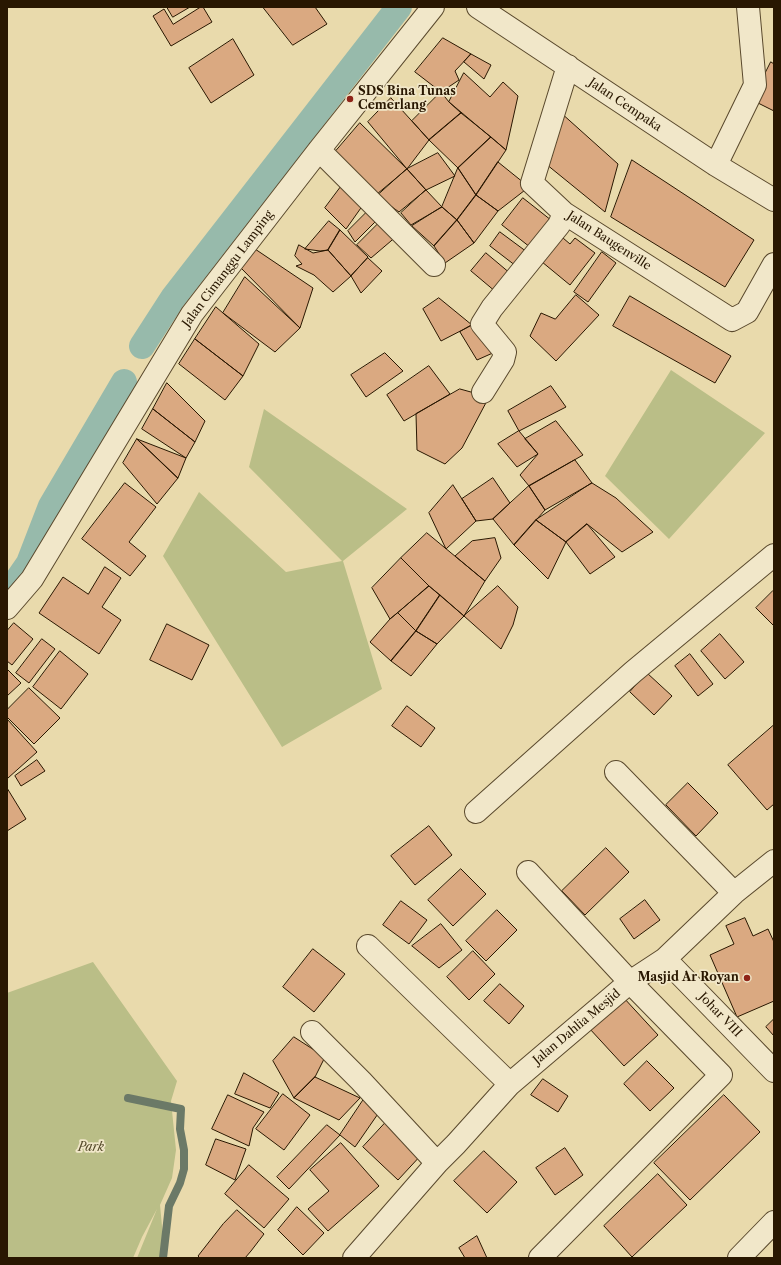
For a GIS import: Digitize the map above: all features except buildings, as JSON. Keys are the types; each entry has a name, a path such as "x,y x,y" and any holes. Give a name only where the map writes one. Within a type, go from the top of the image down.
{"street":[{"name":"Jalan Cimanggu Lamping","path":"7,608 32,578 192,314 319,150 433,7"},
{"name":"Jalan Cempaka","path":"478,7 716,165 774,200"},
{"path":"716,165 755,85 748,7"},
{"name":"Jalan Baugenville","path":"568,66 532,183 564,213 732,320 747,312 774,264"},
{"path":"319,150 434,265"},
{"path":"483,392 503,360 505,352 482,324 492,308 559,225 564,213"},
{"path":"476,812 633,672 774,555"},
{"path":"616,772 734,893"},
{"name":"Jalan Dahlia Mesjid","path":"354,1258 437,1163 510,1084 630,982 665,959 734,893 774,861"},
{"path":"528,872 630,982 721,1075 540,1258"},
{"path":"368,946 510,1084"},
{"name":"Johar VIII","path":"665,959 774,1071"},
{"path":"312,1032 361,1081 437,1163"},
{"path":"739,1258 774,1222"}],"green space":[{"path":"671,370 765,433 669,539 605,476"},
{"path":"264,409 407,509 343,561 382,689 282,747 163,556 199,492 286,572 342,561 249,467"},
{"name":"Park","path":"93,962 177,1081 171,1101 176,1150 172,1178 160,1205 165,1258 137,1258 157,1209 133,1258 7,1258 7,993"}],"waterway":[{"path":"142,346 173,298 399,7"},
{"path":"7,595 29,563 51,506 124,382"},
{"path":"128,1098 181,1109 180,1129 184,1150 184,1169 180,1183 169,1206 163,1258"}],"place":[{"name":"SDS Bina Tunas Cemerlang","path":"350,99"},
{"name":"Masjid Ar Royan","path":"747,978"}]}
